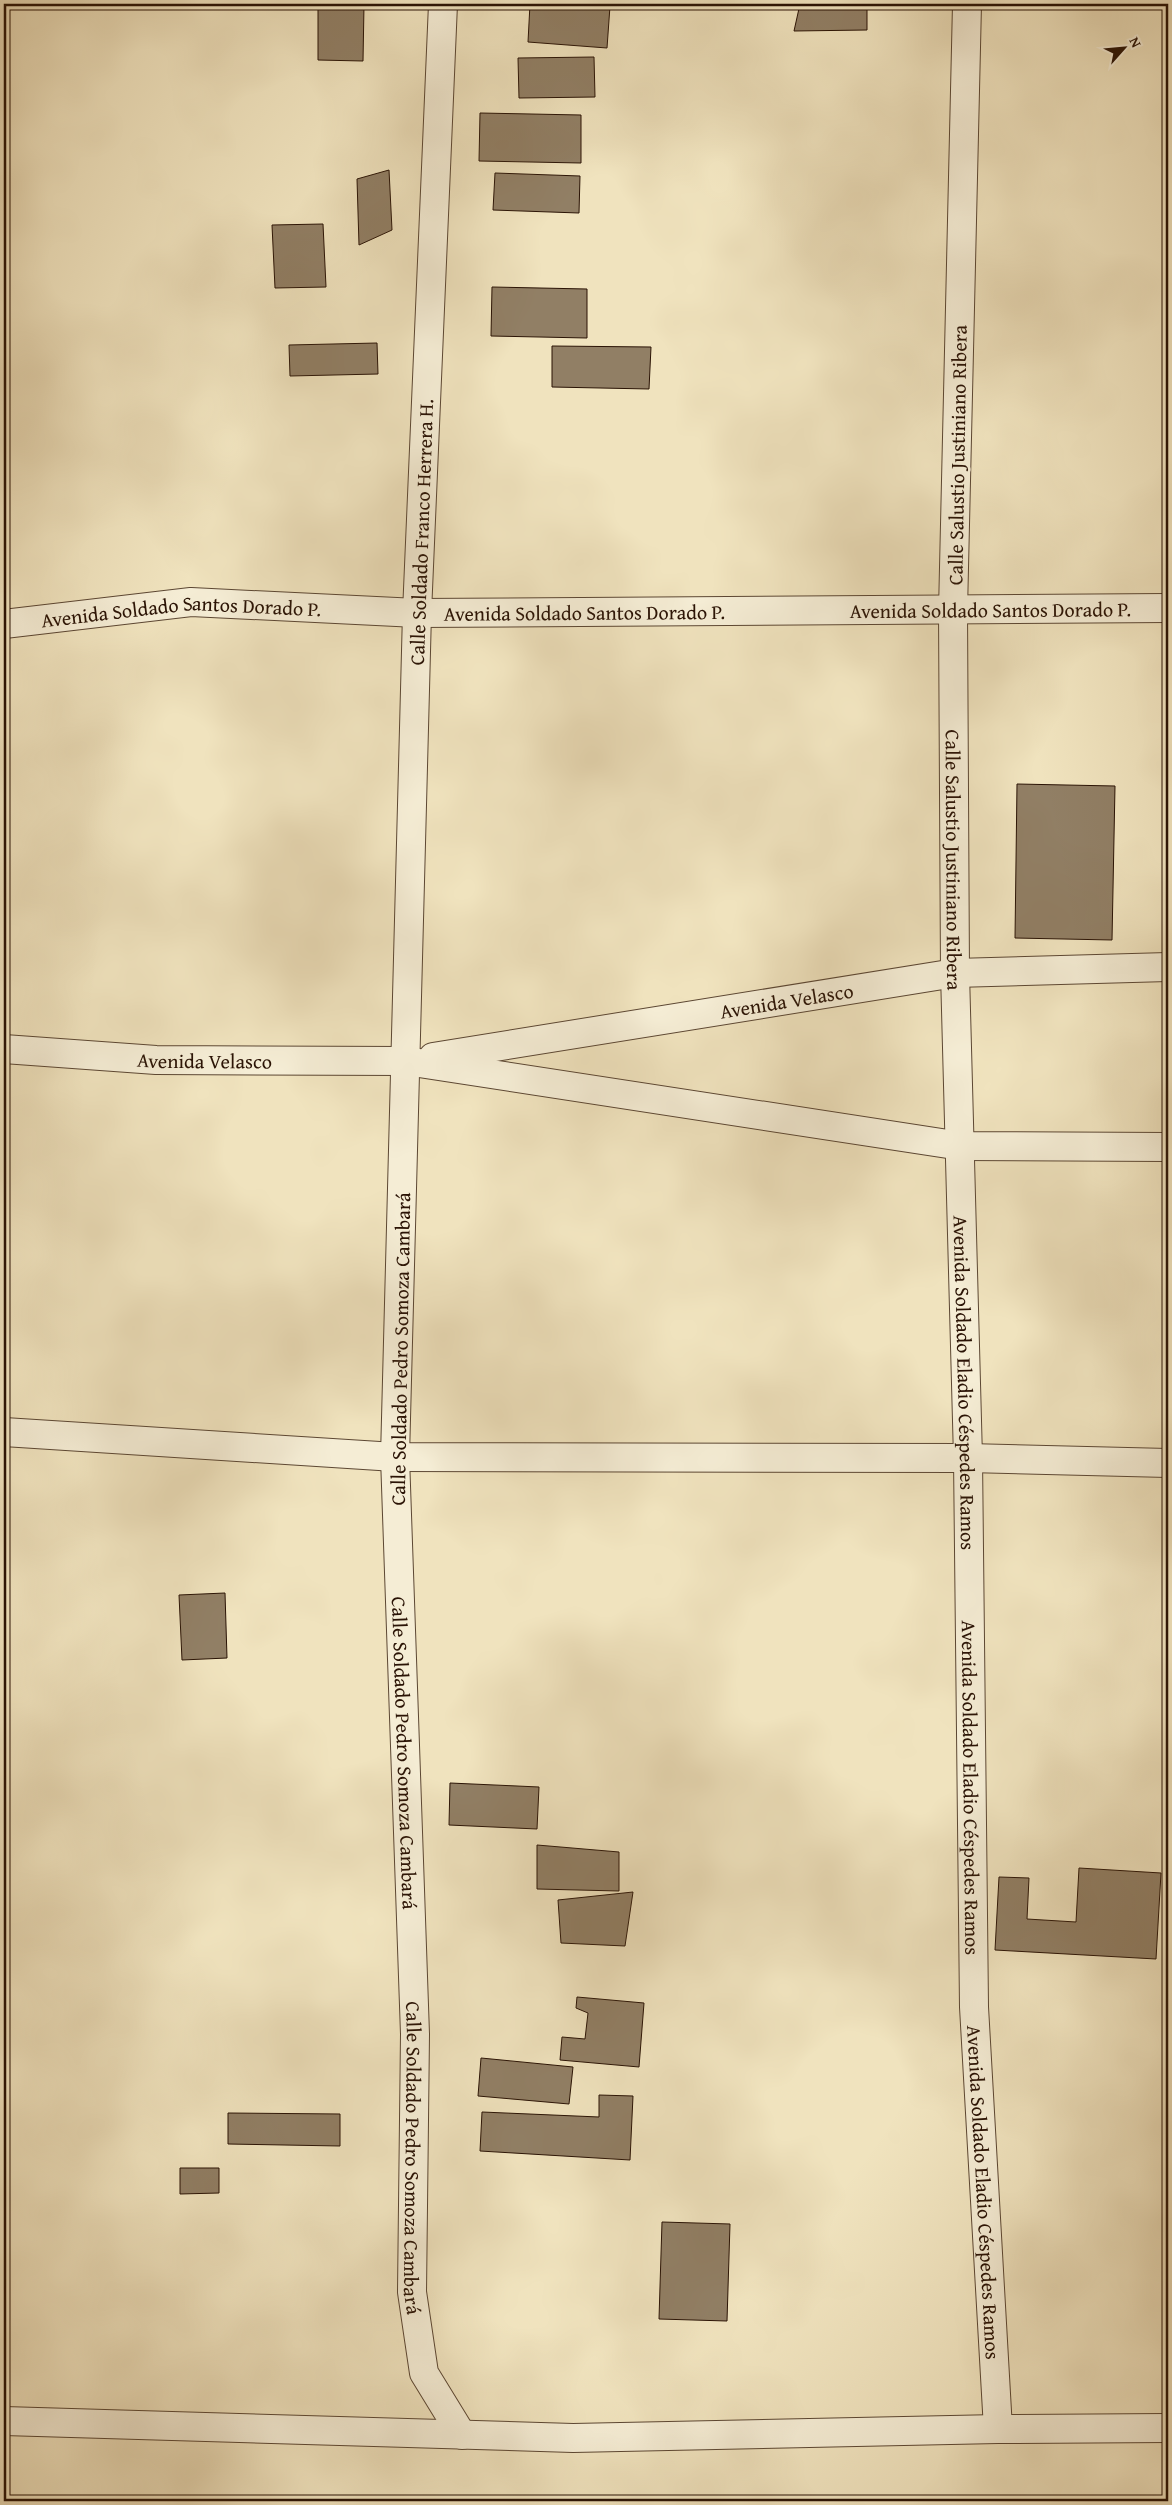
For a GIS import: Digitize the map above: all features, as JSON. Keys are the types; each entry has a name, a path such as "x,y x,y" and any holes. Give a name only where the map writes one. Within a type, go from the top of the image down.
{"street":[{"name":"Calle Soldado Franco Herrera H.","path":"406,1061 417,613 442,4"},
{"name":"Calle Salustio Justiniano Ribera","path":"961,1146 955,973 953,610 967,4"},
{"name":"Avenida Soldado Santos Dorado P.","path":"4,624 191,602 417,613 1168,608"},
{"name":"Avenida Velasco","path":"406,1061 955,973 1168,967"},
{"name":"Avenida Velasco","path":"4,1049 156,1060 406,1061 961,1146 1168,1147"},
{"name":"Calle Soldado Pedro Somoza Cambará","path":"406,1061 395,1457 415,2034 412,2292 424,2373 462,2435"},
{"name":"Avenida Soldado Eladio Céspedes Ramos","path":"961,1146 968,1458 974,2007 998,2429"},
{"path":"4,1432 395,1457 968,1458 1168,1463"},
{"path":"4,2421 573,2438 998,2429 1168,2428"}],"building":[{"path":"530,4 610,6 607,48 528,42"},
{"path":"800,4 867,4 867,30 794,31"},
{"path":"318,5 364,5 363,61 318,60"},
{"path":"594,57 595,97 519,98 518,58"},
{"path":"480,113 581,115 581,163 479,161"},
{"path":"389,170 392,230 359,245 357,179"},
{"path":"495,173 580,176 579,213 493,210"},
{"path":"323,224 326,287 275,288 272,225"},
{"path":"492,287 587,289 587,338 491,336"},
{"path":"377,343 378,374 290,376 289,345"},
{"path":"552,346 651,347 649,389 552,387"},
{"path":"1017,784 1115,786 1112,940 1015,938"},
{"path":"225,1593 227,1658 182,1660 179,1595"},
{"path":"450,1783 539,1787 537,1829 449,1825"},
{"path":"537,1845 619,1852 619,1891 537,1889"},
{"path":"1079,1868 1161,1873 1156,1959 995,1950 999,1877 1029,1878 1027,1919 1076,1922"},
{"path":"633,1892 625,1946 561,1943 558,1900"},
{"path":"577,1997 644,2003 639,2067 560,2060 562,2037 585,2039 588,2013 576,2008"},
{"path":"481,2058 573,2067 569,2104 478,2096"},
{"path":"599,2095 633,2096 630,2160 480,2151 482,2112 599,2117"},
{"path":"228,2113 340,2114 340,2146 228,2144"},
{"path":"180,2168 219,2168 219,2193 180,2194"},
{"path":"662,2222 730,2224 727,2321 659,2319"}]}
